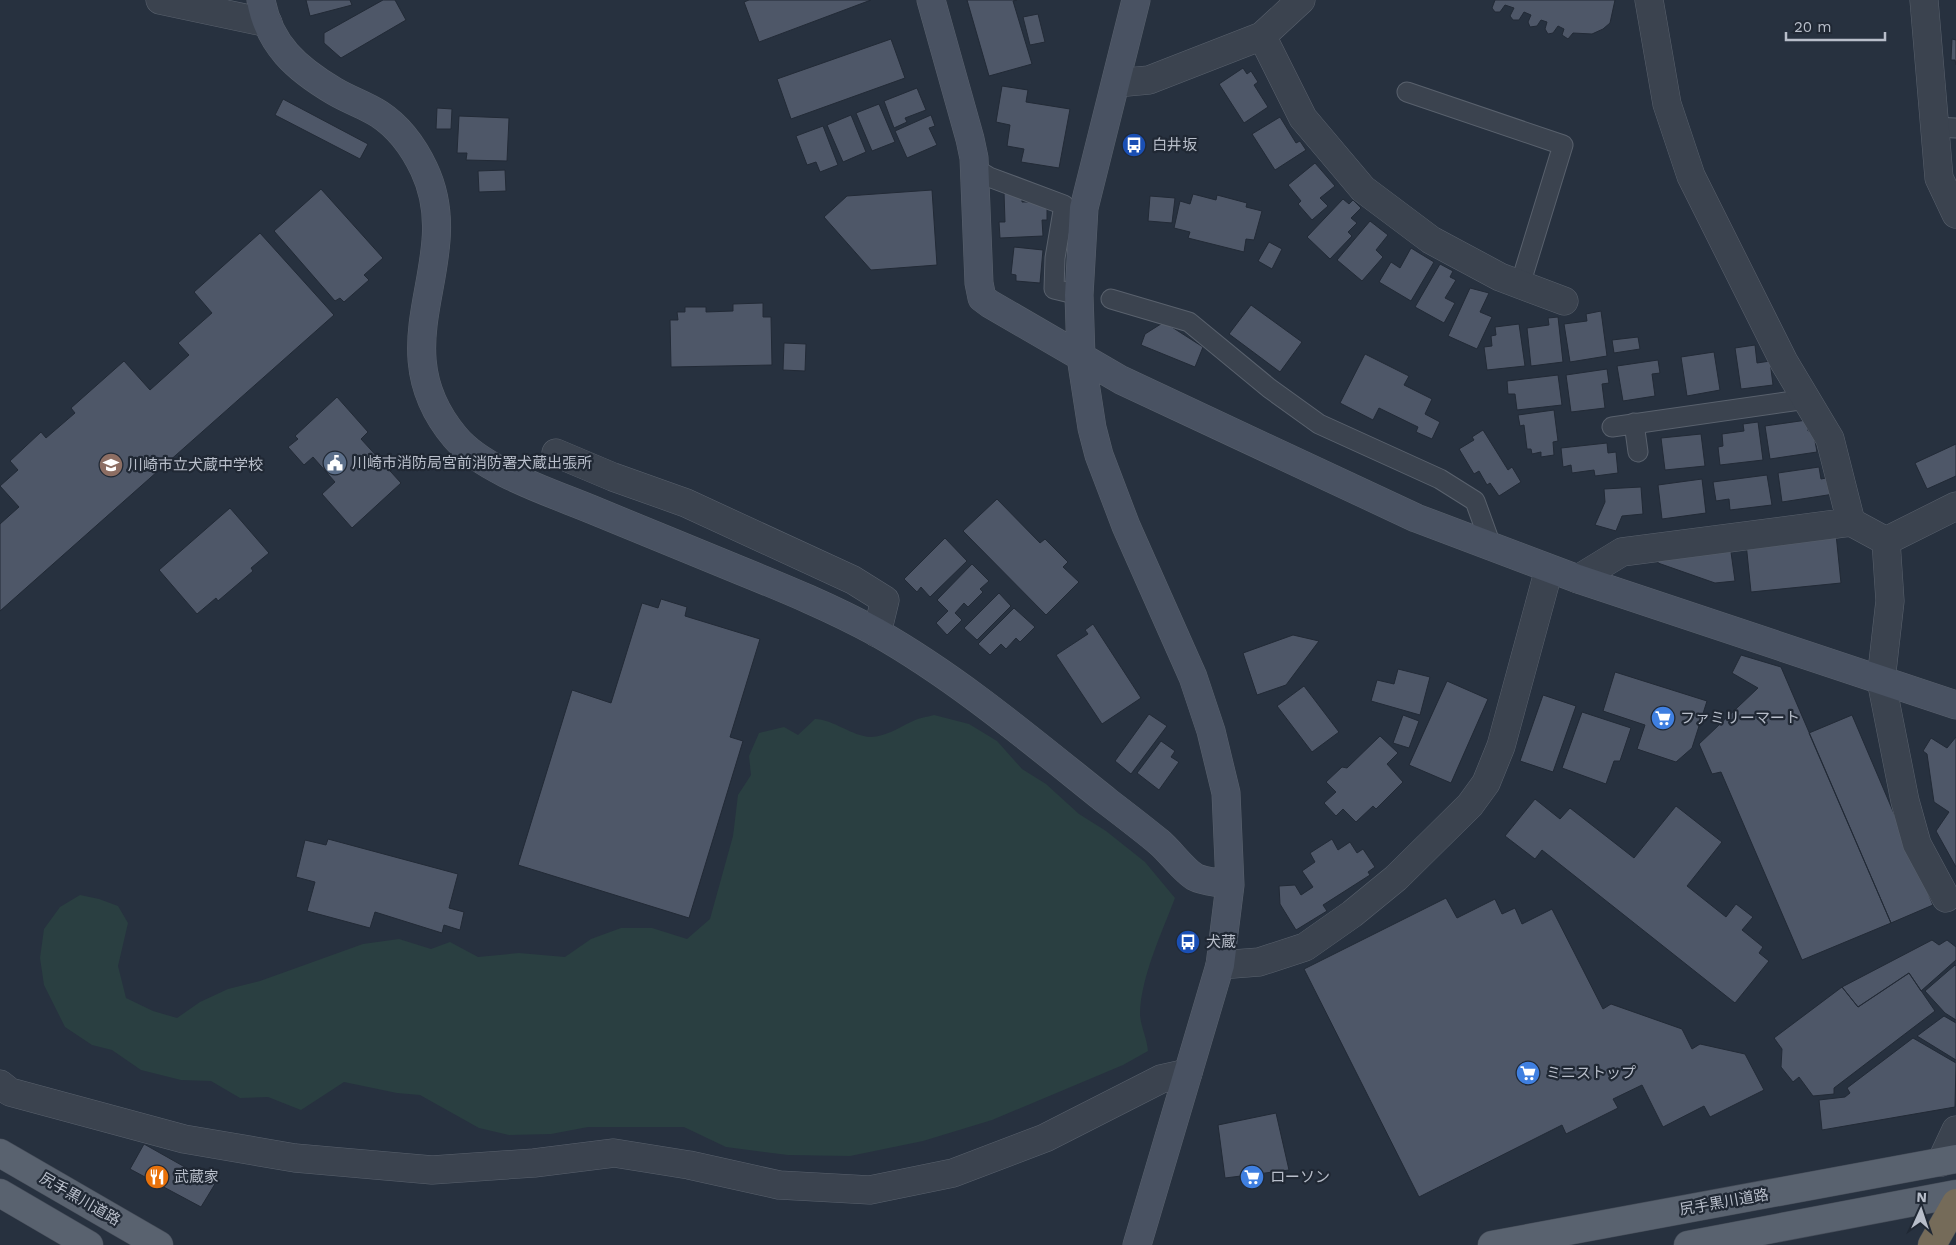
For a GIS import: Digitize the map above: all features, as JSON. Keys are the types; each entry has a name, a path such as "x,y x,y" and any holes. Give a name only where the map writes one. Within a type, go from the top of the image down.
{"highway":[{"path":"1932,1245 1956,1203"}],"main road":[{"name":"尻手黒川道路","path":"0,1153 159,1245"},
{"name":"尻手黒川道路","path":"1492,1245 1948,1161"},
{"path":"0,1193 89,1245"},
{"path":"1688,1245 1956,1194"}],"street":[{"path":"160,0 265,12 275,42 301,70 335,92 381,115 407,139 425,171 436,207 437,242 421,321 420,353 424,380 436,411 456,440 486,463 543,490 818,602 877,633 965,691 1041,749 1160,843 1195,877 1230,885"},
{"path":"931,0 968,129 974,168 979,283 982,298 1004,313 1121,380 1416,518 1578,579 1956,705"},
{"path":"1136,0 1084,208 1079,295 1081,357 1092,428 1099,455 1126,526 1193,677 1211,731 1226,793 1230,885 1220,965 1137,1245"},
{"path":"1116,84 1149,80 1262,36 1301,0"},
{"path":"1649,0 1667,104 1691,176 1784,362 1830,439 1851,522"},
{"path":"1924,0 1945,127 1938,178 1956,214"},
{"path":"1262,36 1303,118 1363,189 1430,240 1500,277 1564,301"},
{"path":"556,453 613,478 686,503 853,580 885,600 877,633"},
{"path":"1886,541 1956,506"},
{"path":"1578,579 1622,552 1851,522 1886,541"},
{"path":"1886,541 1890,601 1881,680 1905,801 1916,844 1946,898"},
{"path":"1220,965 1259,962 1305,947 1352,914 1396,878 1470,805 1486,783 1501,746 1549,568"},
{"path":"3,1094 184,1139 295,1158 432,1170 614,1153 689,1165 779,1185 870,1190 953,1173 1046,1138 1161,1079 1188,1073"},
{"path":"1948,1161 1956,1130"}],"lane":[{"path":"1407,92 1564,145 1520,285"},
{"path":"974,168 989,177 1064,205 1056,258 1054,289 1079,295"},
{"path":"1111,299 1189,322 1268,388 1319,424 1440,479 1475,501 1492,548"},
{"path":"1612,427 1806,399"},
{"path":"1634,423 1638,452"}],"green space":[{"path":"934,715 969,724 997,741 1022,769 1046,784 1079,814 1106,831 1145,862 1175,898 1153,955 1141,999 1140,1018 1148,1051 1123,1065 992,1120 923,1141 850,1156 788,1155 726,1147 684,1127 588,1127 551,1134 509,1135 479,1128 420,1095 397,1093 344,1082 301,1110 268,1097 240,1098 211,1081 181,1080 141,1070 112,1050 92,1045 65,1027 44,985 40,958 44,929 60,907 80,895 118,906 128,923 118,966 126,998 153,1011 177,1018 200,1002 228,989 260,981 363,944 399,939 431,949 450,942 478,957 519,953 565,957 591,939 621,928 652,928 687,939 710,919 733,836 738,795 751,775 749,756 759,733 784,727 798,735 815,719 829,722 864,736 876,737"}],"building":[{"path":"306,0 350,0 352,5 310,16"},
{"path":"383,0 395,0 406,20 341,58 324,43 324,33"},
{"path":"749,0 871,0 759,42 744,2"},
{"path":"967,0 1017,0 1013,1 1032,64 989,76"},
{"path":"1495,0 1615,0 1610,23 1603,29 1592,34 1573,33 1568,39 1562,35 1564,29 1558,26 1553,33 1548,34 1545,29 1547,22 1541,20 1537,26 1530,27 1528,22 1531,15 1524,12 1519,20 1513,20 1510,16 1514,8 1505,5 1500,12 1495,12 1492,8"},
{"path":"1038,14 1045,42 1030,45 1023,17"},
{"path":"891,39 905,78 791,119 777,79"},
{"path":"1952,39 1956,40 1956,65 1955,60 1951,60"},
{"path":"1243,68 1247,74 1251,71 1258,82 1254,85 1268,107 1244,123 1219,84"},
{"path":"1002,86 1028,90 1026,102 1070,109 1059,168 1021,162 1024,149 1007,146 1010,125 996,122"},
{"path":"917,88 926,110 905,118 907,122 894,128 884,101"},
{"path":"283,99 368,144 360,159 275,115"},
{"path":"879,104 895,142 872,151 856,113"},
{"path":"437,108 452,109 451,129 436,129"},
{"path":"851,115 866,152 843,162 827,125"},
{"path":"931,115 935,126 929,128 937,145 907,158 895,131"},
{"path":"459,116 509,118 507,161 466,160 467,153 457,153"},
{"path":"1280,117 1296,143 1300,141 1306,150 1275,170 1252,134"},
{"path":"823,126 838,165 820,172 816,162 807,165 796,136"},
{"path":"1315,163 1335,186 1320,198 1328,206 1312,220 1298,204 1301,201 1288,185"},
{"path":"505,170 506,191 479,192 478,171"},
{"path":"321,189 383,258 364,275 369,280 344,302 340,298 335,301 274,231"},
{"path":"932,190 937,265 871,270 824,217 847,196"},
{"path":"1004,192 1022,192 1022,202 1043,202 1047,205 1047,220 1042,220 1043,236 1000,238 999,222 1005,222"},
{"path":"1193,194 1216,200 1217,195 1247,203 1246,207 1262,211 1254,240 1246,239 1244,252 1188,238 1190,232 1174,228 1180,201 1190,204"},
{"path":"1150,196 1175,198 1172,223 1148,221"},
{"path":"1343,199 1349,204 1353,200 1361,208 1351,218 1357,223 1348,232 1352,236 1330,259 1307,237"},
{"path":"1370,221 1388,235 1376,250 1383,257 1362,281 1337,260"},
{"path":"260,233 334,315 0,611 0,524 19,507 0,486 18,470 10,461 41,432 46,438 75,413 71,408 124,361 150,390 189,355 178,343 212,313 194,292"},
{"path":"1269,242 1282,249 1272,269 1258,261"},
{"path":"1014,247 1043,250 1040,283 1016,281 1016,275 1011,274"},
{"path":"1411,248 1434,262 1411,301 1379,282 1391,262 1400,268"},
{"path":"1440,264 1453,271 1450,277 1456,280 1445,298 1455,303 1444,323 1415,307"},
{"path":"1470,288 1489,293 1480,312 1492,317 1477,349 1448,336"},
{"path":"763,303 763,317 771,317 772,365 671,367 670,320 678,320 677,312 685,312 685,307 706,307 706,312 733,311 733,304"},
{"path":"1251,305 1302,342 1280,372 1229,334"},
{"path":"1601,311 1607,356 1570,362 1564,324 1587,321 1586,314"},
{"path":"1558,317 1563,362 1531,366 1527,328 1549,325 1548,318"},
{"path":"1164,322 1203,347 1195,367 1141,345 1145,334"},
{"path":"1519,324 1525,366 1487,370 1484,347 1492,346 1491,336 1496,335 1495,327"},
{"path":"1638,337 1640,349 1614,353 1612,340"},
{"path":"784,343 806,344 805,371 783,370"},
{"path":"1755,345 1757,363 1770,361 1773,385 1741,389 1735,348"},
{"path":"1714,352 1720,390 1687,396 1681,357"},
{"path":"1365,354 1409,376 1404,385 1432,399 1425,414 1440,422 1432,439 1416,432 1418,427 1379,408 1373,420 1340,403"},
{"path":"1658,360 1660,373 1652,374 1655,396 1623,401 1617,366"},
{"path":"1607,369 1609,383 1602,384 1605,408 1571,412 1566,375"},
{"path":"1558,375 1562,405 1517,410 1515,394 1508,394 1507,381"},
{"path":"337,397 368,432 361,439 401,483 352,528 322,494 335,482 313,457 304,465 288,447 298,439 295,436"},
{"path":"1554,410 1558,441 1553,442 1554,455 1541,457 1541,452 1532,454 1531,449 1527,449 1524,425 1520,426 1518,415"},
{"path":"1807,420 1808,431 1813,430 1817,452 1770,459 1765,426"},
{"path":"1758,422 1763,460 1720,465 1718,447 1723,446 1722,434 1744,431 1743,424"},
{"path":"1483,430 1508,470 1512,467 1521,482 1499,496 1490,483 1487,485 1479,471 1474,474 1459,449 1474,440 1472,437"},
{"path":"1701,434 1705,466 1665,470 1661,438"},
{"path":"1607,443 1608,453 1616,452 1618,473 1595,476 1594,470 1572,473 1571,465 1563,467 1561,448"},
{"path":"1956,444 1956,476 1927,489 1915,463"},
{"path":"1819,467 1821,479 1831,477 1834,494 1782,502 1778,473"},
{"path":"1767,475 1772,505 1730,510 1729,499 1716,501 1713,482"},
{"path":"1702,479 1706,513 1662,519 1658,485"},
{"path":"1641,487 1643,514 1622,516 1616,531 1595,525 1605,502 1604,489"},
{"path":"997,499 1040,543 1045,539 1068,562 1063,567 1079,582 1046,615 963,531"},
{"path":"230,508 269,553 251,568 253,571 218,601 216,598 197,614 159,570"},
{"path":"1836,534 1841,583 1751,592 1746,543"},
{"path":"945,538 967,561 930,597 921,587 917,592 904,579"},
{"path":"1730,545 1735,581 1715,583 1658,563 1657,555"},
{"path":"972,564 989,581 980,589 983,592 968,607 964,603 955,613 962,620 947,635 936,623 948,611 937,600"},
{"path":"999,593 1011,606 977,640 964,628"},
{"path":"661,599 687,607 685,616 760,639 730,737 743,741 689,918 518,865 572,690 611,703 642,603 658,608"},
{"path":"1014,608 1035,627 1020,642 1016,638 1006,649 1001,644 990,655 978,644"},
{"path":"1093,624 1141,698 1102,724 1056,655 1088,634 1085,630"},
{"path":"1293,635 1319,641 1286,685 1257,695 1243,653"},
{"path":"1741,655 1781,667 1891,923 1802,960 1721,772 1712,774 1699,744 1758,688 1732,673"},
{"path":"1398,669 1430,677 1420,715 1371,701 1377,680 1394,684"},
{"name":"ファミリーマート","path":"1615,672 1707,701 1692,748 1676,762 1637,749 1645,725 1603,711"},
{"path":"1447,681 1488,699 1451,783 1409,765"},
{"path":"1304,686 1339,732 1312,752 1277,706"},
{"path":"1543,695 1576,706 1553,772 1520,761"},
{"path":"1582,712 1631,728 1620,761 1614,761 1606,784 1562,768"},
{"path":"1149,714 1167,726 1131,774 1115,761"},
{"path":"1403,715 1419,721 1409,748 1393,743"},
{"path":"1852,715 1933,905 1891,923 1809,733"},
{"path":"1380,736 1398,753 1387,764 1403,782 1376,809 1373,806 1356,822 1343,809 1336,816 1324,803 1336,792 1326,782 1342,767 1347,768"},
{"path":"1956,737 1956,867 1936,831 1949,812 1934,802 1927,754 1923,751 1931,738 1947,748"},
{"path":"1161,741 1175,751 1171,757 1179,762 1159,790 1137,773"},
{"path":"1535,799 1560,819 1570,808 1634,858 1676,806 1722,842 1687,886 1726,917 1736,904 1753,917 1742,930 1763,947 1759,953 1769,961 1735,1003 1542,850 1535,859 1505,836"},
{"path":"328,839 458,874 449,908 464,912 460,930 444,925 442,933 375,912 370,928 307,911 315,882 296,877 305,840 326,845"},
{"path":"1332,839 1338,850 1350,842 1357,853 1363,849 1375,867 1368,872 1370,875 1323,905 1327,911 1296,930 1280,904 1279,886 1295,885 1301,895 1313,887 1302,871 1315,862 1310,853"},
{"path":"1446,898 1457,918 1495,899 1502,914 1515,908 1522,924 1552,909 1603,1009 1611,1004 1682,1029 1692,1049 1700,1044 1745,1054 1764,1090 1710,1117 1704,1106 1663,1127 1642,1085 1613,1099 1618,1108 1566,1134 1562,1125 1419,1197 1304,969"},
{"path":"1932,940 1939,945 1947,940 1956,947 1956,960 1921,991 1909,973 1858,1007 1842,987"},
{"path":"1955,965 1956,1020 1945,1013 1925,991"},
{"path":"1909,973 1935,1011 1834,1088 1834,1094 1813,1096 1799,1077 1793,1082 1781,1067 1782,1049 1774,1038 1842,987 1858,1007"},
{"path":"1944,1016 1956,1023 1956,1060 1917,1036"},
{"path":"1913,1038 1956,1063 1955,1107 1822,1130 1819,1100 1845,1097 1850,1093 1847,1088"},
{"path":"1276,1113 1289,1170 1225,1178 1218,1125"},
{"path":"144,1144 215,1184 201,1207 130,1169"}],"place":[{"name":"白井坂","path":"1134,145"},
{"name":"川崎市消防局宮前消防署犬蔵出張所","path":"335,463"},
{"name":"川崎市立犬蔵中学校","path":"111,465"},
{"name":"ファミリーマート","path":"1663,718"},
{"name":"犬蔵","path":"1188,942"},
{"name":"ミニストップ","path":"1528,1073"},
{"name":"武蔵家","path":"157,1177"},
{"name":"ローソン","path":"1252,1177"}]}
